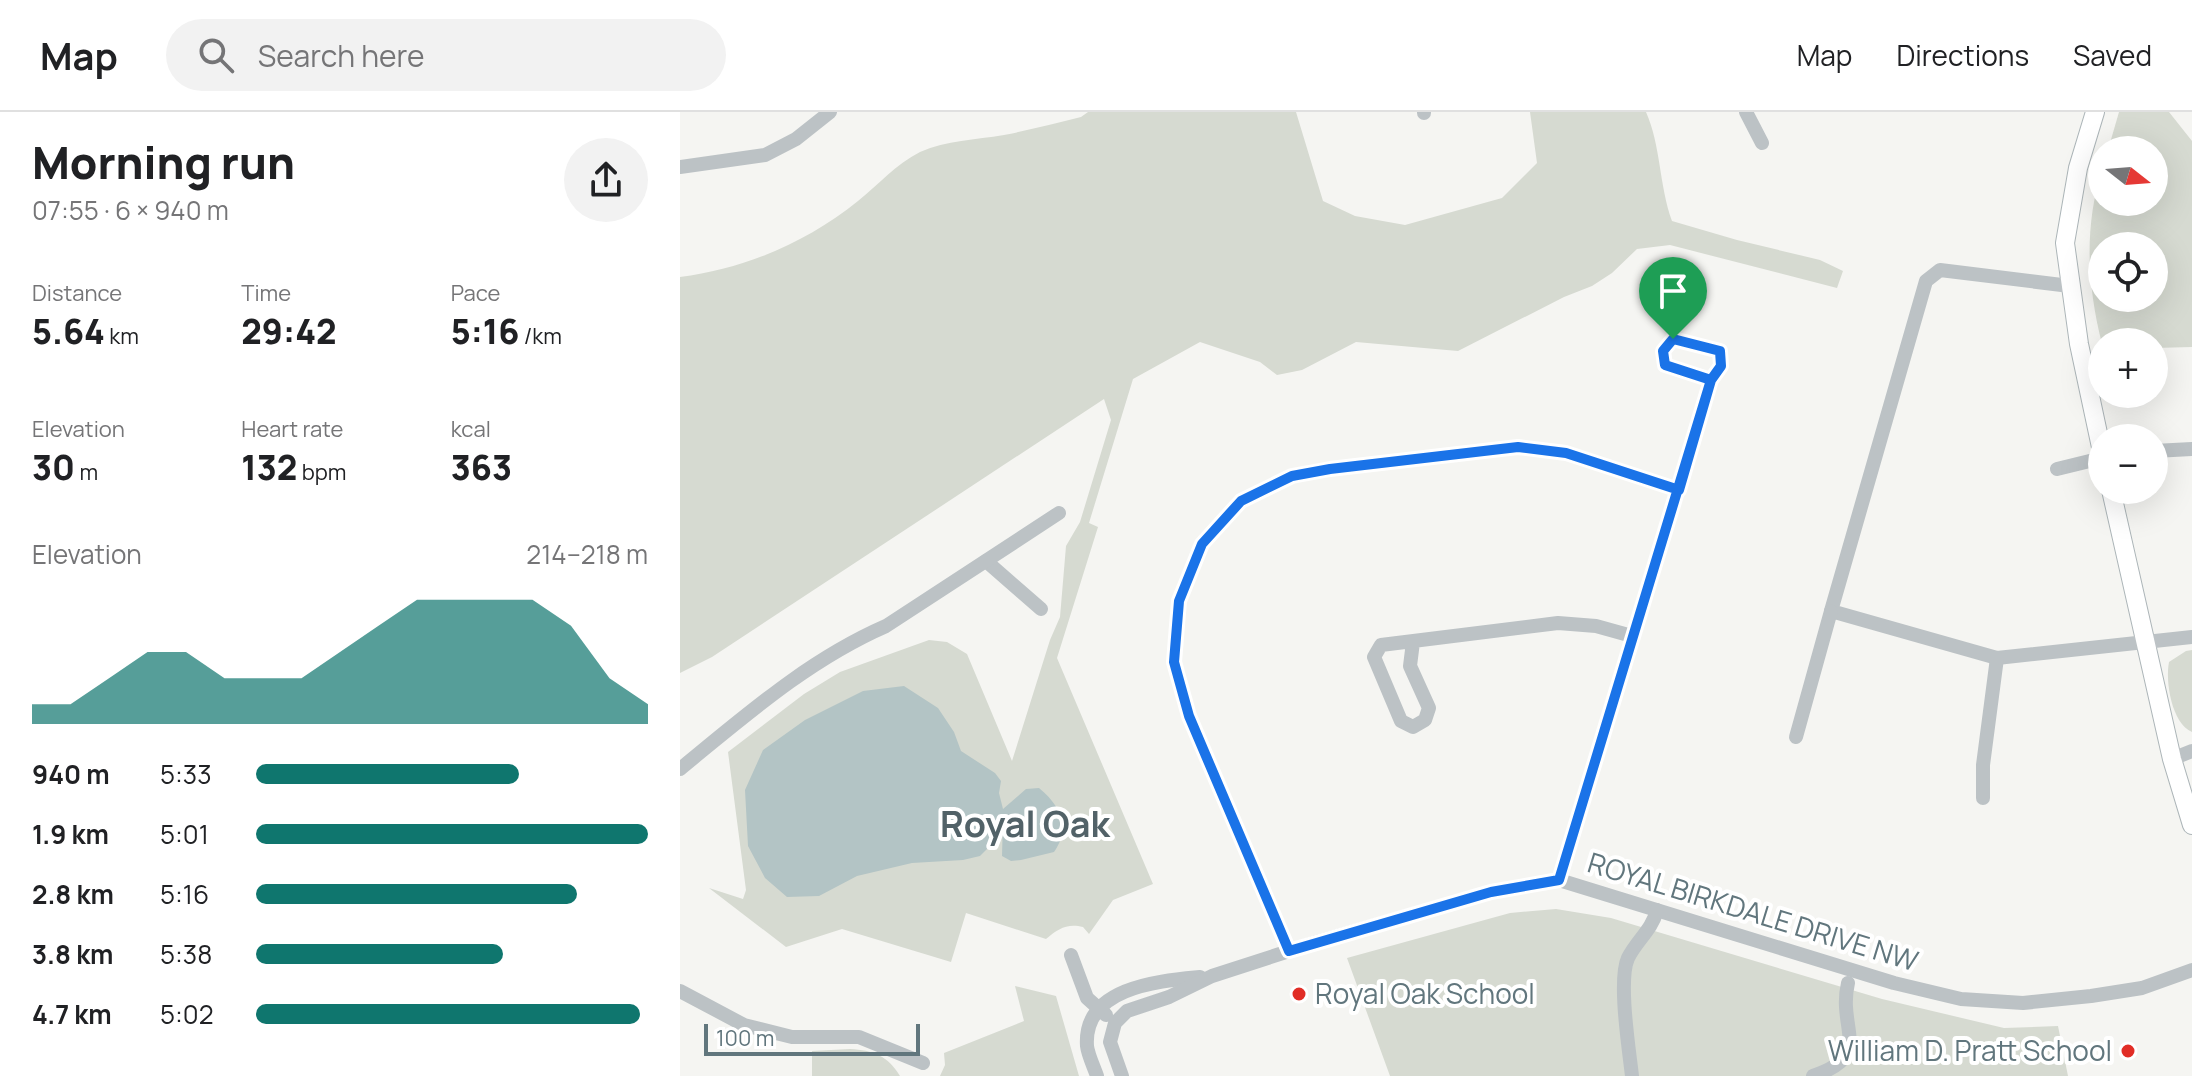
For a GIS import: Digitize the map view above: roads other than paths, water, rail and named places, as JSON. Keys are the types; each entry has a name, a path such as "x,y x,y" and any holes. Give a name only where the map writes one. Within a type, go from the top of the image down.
{"street":[{"path":"680,167 765,155 796,139 830,112"},
{"path":"1746,112 1762,143"},
{"path":"2095,112 2078,168 2065,243 2082,359 2096,424"},
{"path":"1796,737 1926,281 1940,270 2070,286"},
{"path":"1559,880 1711,380"},
{"path":"1289,951 1189,716 1174,662 1179,601 1202,544 1241,501 1292,476 1518,447 1566,453 1679,490"},
{"path":"2168,450 2192,449"},
{"path":"2057,469 2088,461"},
{"path":"2114,504 2172,759 2192,825"},
{"path":"680,769 789,681 886,626 1059,513"},
{"path":"986,561 1041,609"},
{"path":"1831,611 1997,658 2192,637"},
{"path":"1413,642 1410,666 1429,708 1425,720 1413,727 1401,721 1374,657 1381,645 1558,623 1596,626 1632,636"},
{"path":"1983,798 1983,765 1997,658"},
{"path":"2172,759 2192,751"},
{"name":"ROYAL BIRKDALE DRIVE NW","path":"1115,1023 1127,1011 1169,997 1212,976 1289,951 1491,892 1559,880 1894,983 1961,999 2023,1003 2091,996 2142,988 2192,970"},
{"path":"1632,1076 1625,1005 1626,967 1635,948 1654,925 1657,910"},
{"path":"1071,955 1087,998 1115,1023 1110,1042 1122,1076"},
{"name":"ROYAL BIRKDALE DRIVE NW","path":"1098,1009 1112,996 1161,981 1212,976"},
{"path":"1813,1076 1841,1064 1848,1053 1850,1043 1844,997 1848,983"},
{"path":"680,991 744,1025 792,1037 859,1037 923,1063"},
{"path":"1097,1076 1087,1046 1098,1009"}],"place":[{"name":"Royal Oak School","path":"1299,994"},
{"name":"William D. Pratt School","path":"2128,1051"}],"district":[{"name":"Royal Oak","path":"1025,824"}]}
